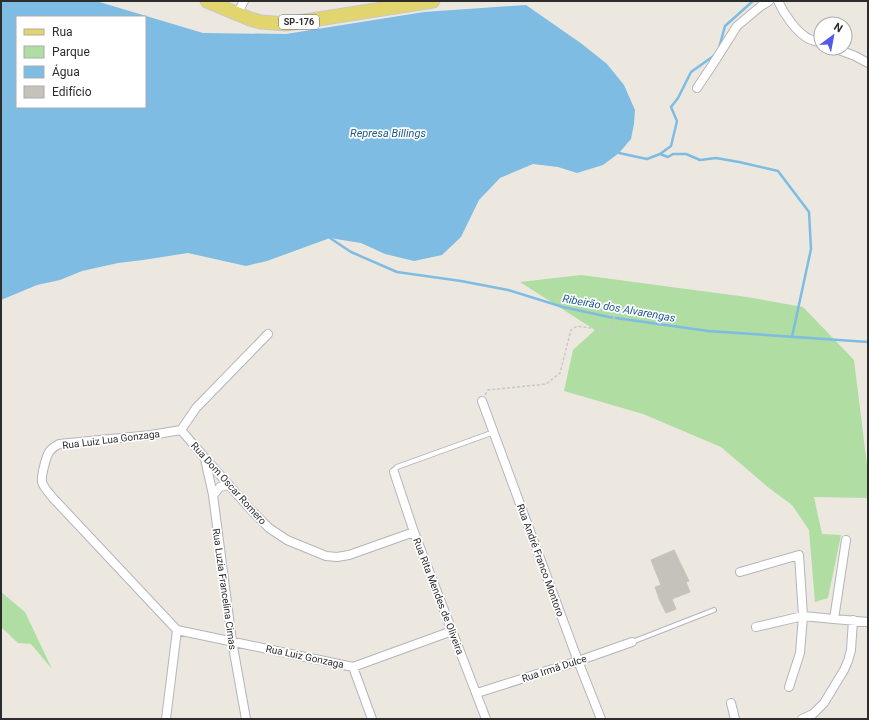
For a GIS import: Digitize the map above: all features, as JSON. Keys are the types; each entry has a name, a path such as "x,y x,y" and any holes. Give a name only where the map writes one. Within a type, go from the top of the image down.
{"main road":[{"name":"SP-176","path":"207,1 237,14 261,22 286,24 393,4 433,1"}],"street":[{"path":"237,14 244,1"},
{"path":"697,88 737,26 769,1"},
{"path":"778,1 798,31 813,40"},
{"path":"853,55 868,63"},
{"path":"181,430 196,408 268,334"},
{"name":"Rua André Franco Montoro","path":"482,401 578,661 601,719"},
{"name":"Rua Dom Oscar Romero","path":"181,430 252,511 269,528 287,540 326,556 337,558 349,556 414,532"},
{"name":"Rua Luiz Lua Gonzaga","path":"177,630 53,498 42,482 42,476 48,453 53,447 59,444 151,435 181,430"},
{"name":"Rua Luzia Francelina Cimas","path":"205,458 213,495 232,640 246,719"},
{"name":"Rua Rita Mendes de Oliveira","path":"394,472 414,532 486,719"},
{"path":"213,495 220,487 228,485"},
{"path":"834,619 846,540"},
{"path":"740,572 799,555 803,616 800,653 789,688"},
{"path":"756,627 803,616 868,622"},
{"path":"802,719 813,714 824,703 844,670 851,650 853,620"},
{"path":"166,719 177,630"},
{"name":"Rua Luiz Gonzaga","path":"177,630 232,640 353,667 452,631"},
{"name":"Rua Irmã Dulce","path":"477,693 632,642"},
{"path":"353,667 372,719"},
{"path":"731,703 736,719"}],"lane":[{"path":"394,472 397,467 494,432"},
{"path":"632,642 714,610"}],"path":[{"path":"482,401 488,390 546,384 560,373 572,330 577,326 612,331 616,310"}],"green space":[{"path":"581,275 747,297 803,307 854,360 868,473 868,498 814,497 822,534 841,535 828,598 815,602 809,530 792,505 769,488 721,447 643,414 564,391 573,350 595,330 520,282"},
{"path":"1,592 25,612 52,669 31,644 18,643 1,627"}],"water":[{"name":"Represa Billings","path":"1,1 96,1 203,33 286,34 424,12 526,5 582,44 607,64 624,85 635,110 631,139 619,153 603,165 577,173 558,167 533,164 500,178 479,200 461,237 442,255 414,261 385,254 361,243 330,238 267,261 246,266 188,253 118,263 82,271 60,280 37,285 1,300"}],"building":[{"path":"674,550 689,581 686,582 690,592 672,599 676,609 666,613 655,587 661,585 651,560"}],"waterway":[{"path":"719,48 725,26 753,1"},
{"path":"660,154 671,146 677,121 671,107 678,98 691,72 715,55"},
{"path":"619,153 647,159 660,154 668,157 673,154 686,154 700,160 716,158 778,171 809,212 811,249 792,337"},
{"name":"Ribeirão dos Alvarengas","path":"330,238 351,252 397,272 461,281 508,290 563,307 609,317 708,331 868,342"}]}
